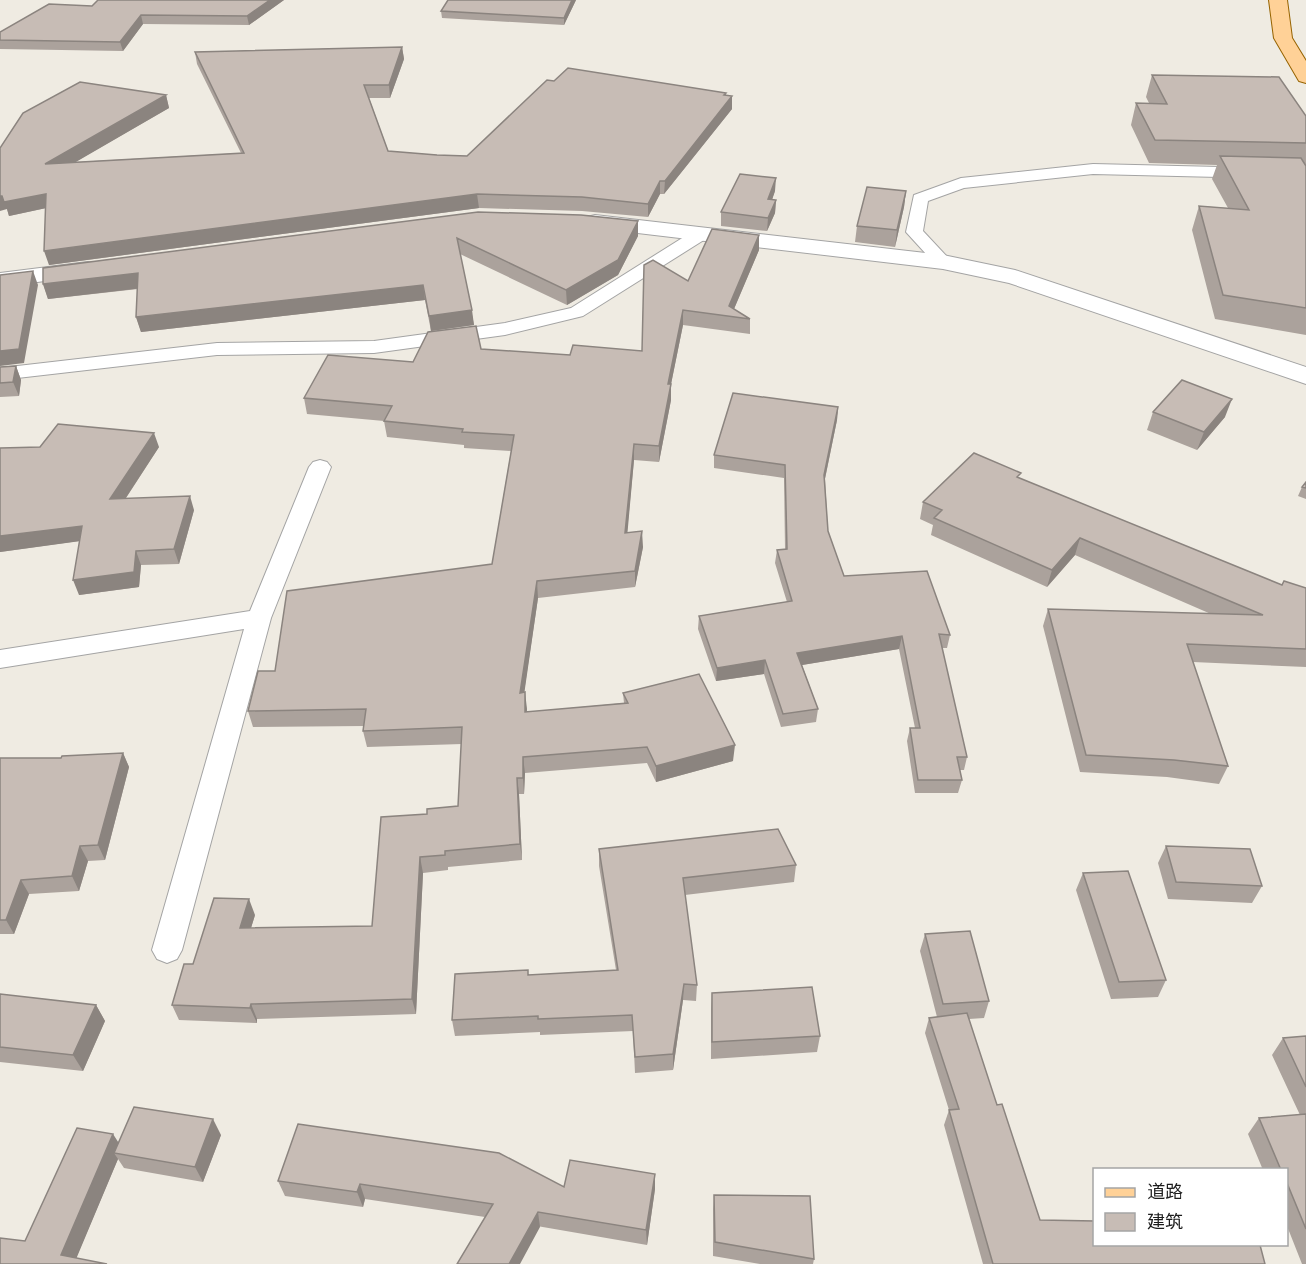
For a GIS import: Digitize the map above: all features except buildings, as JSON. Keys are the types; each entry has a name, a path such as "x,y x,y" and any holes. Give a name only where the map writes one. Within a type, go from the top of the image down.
{"main road":[{"path":"1278,0 1283,38 1306,77"}],"street":[{"path":"571,220 656,227 943,262 1015,276 1306,376"},
{"path":"0,280 105,267"}],"lane":[{"path":"943,262 914,232 920,198 961,183 1093,169 1306,174"},
{"path":"0,374 217,349 374,346 505,330 577,312 701,234"},
{"path":"167,950 259,618 320,466"},
{"path":"0,659 259,618"}]}
